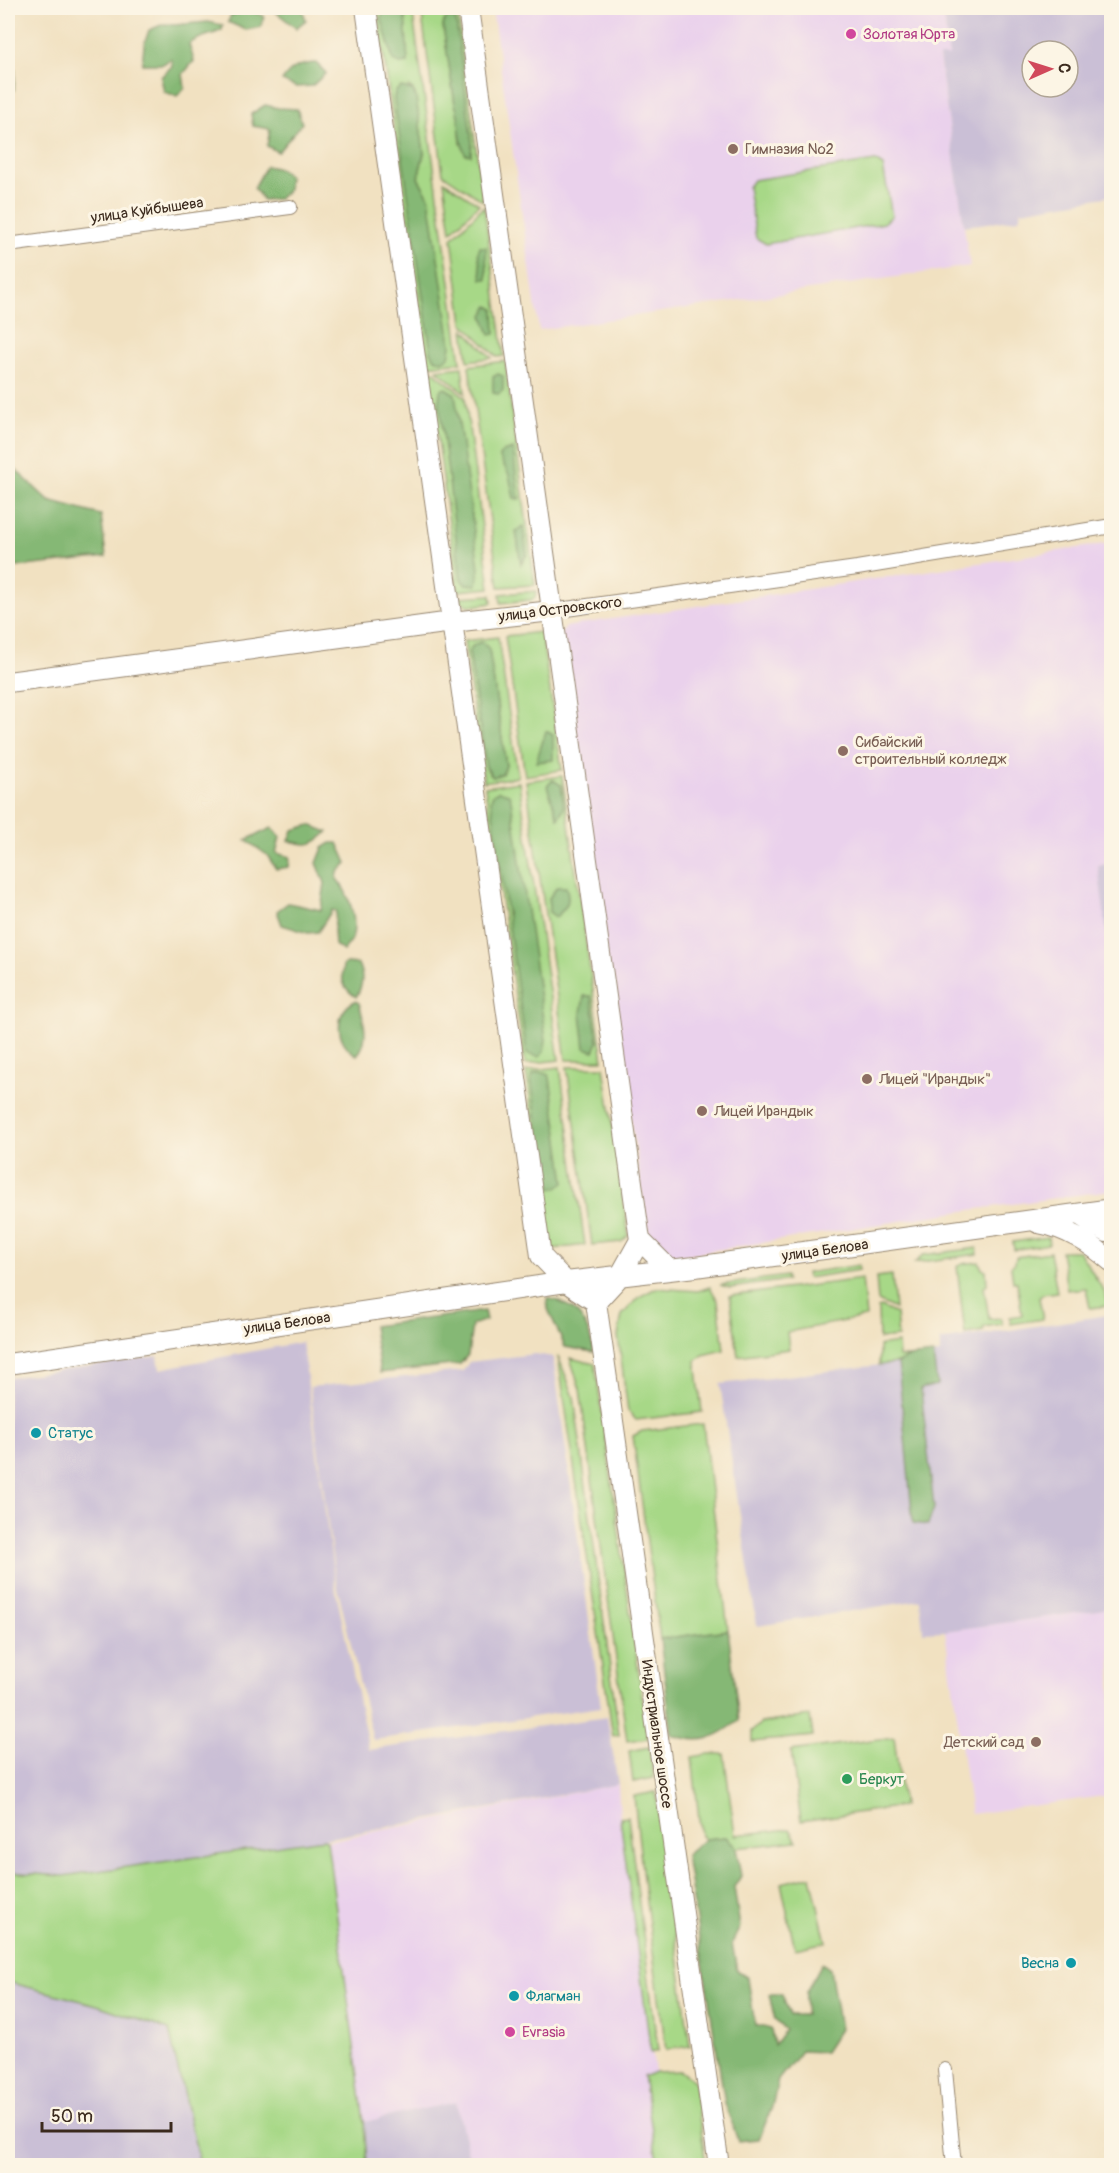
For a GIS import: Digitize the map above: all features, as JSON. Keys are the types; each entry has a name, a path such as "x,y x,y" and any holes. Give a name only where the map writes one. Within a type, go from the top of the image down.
{"main road":[{"path":"366,8 541,1256 530,1288"},
{"path":"468,8 640,1240 620,1276 596,1302 566,1282 541,1256"},
{"name":"улица Островского","path":"8,682 452,622 552,611"},
{"name":"улица Белова","path":"8,1364 566,1282 670,1270 1112,1209"},
{"path":"1078,1214 1109,1228 1112,1256"},
{"name":"улица Белова","path":"1030,1221 1052,1225 1090,1243 1112,1262"},
{"path":"640,1240 670,1270"},
{"name":"Индустриальное шоссе","path":"596,1302 719,2166"}],"street":[{"name":"улица Куйбышева","path":"8,245 290,207"},
{"name":"улица Островского","path":"552,611 857,568 1112,526"},
{"path":"945,2070 954,2166"}],"shaded area":[{"name":"Гимназия №2","path":"492,8 943,8 949,56 939,57 970,266 539,330"},
{"path":"943,8 1111,8 1111,196 1021,211 1019,219 964,226 939,56 949,56"},
{"path":"1111,543 1112,864 1098,865 1112,968 1111,1190 678,1256 662,1253 650,1245 558,637 566,627 586,623"},
{"path":"1112,864 1111,968 1098,865"},
{"path":"1108,1315 1112,1340 1111,1608 923,1632 920,1600 757,1626 720,1384 898,1363 908,1357 940,1354 940,1341"},
{"path":"302,1342 336,1592 369,1750 607,1717 618,1784 324,1839 63,1876 8,1872 8,1378 158,1356 160,1369"},
{"path":"535,1354 553,1357 601,1707 373,1740 335,1576 310,1387 463,1371 469,1362"},
{"name":"Детский сад","path":"1111,1608 1111,1795 971,1814 945,1631"},
{"path":"618,1784 620,1818 655,2072 643,2077 658,2165 471,2165 456,2103 364,2122 327,1841"},
{"path":"8,1982 97,2005 170,2030 200,2165 8,2166"},
{"path":"456,2102 471,2165 367,2165 364,2122"}],"green space":[{"path":"280,8 302,8 306,20 296,28 276,12"},
{"path":"377,8 412,8 461,362 428,366","holes":["409,87 415,93 424,153 418,178 429,197 431,352"]},
{"path":"388,8 400,8 405,14 408,63 400,64 393,60 381,17"},
{"path":"421,8 457,8 483,201 443,174","holes":["443,26 471,155 461,144 459,115 455,104"]},
{"path":"250,10 264,16 261,27 246,30 228,22 231,15"},
{"path":"448,17 454,18 456,22 472,143 471,155 465,154 460,135 443,26"},
{"path":"208,22 223,25 222,30 189,44 194,61 183,74 185,88 177,96 164,92 161,77 172,66 171,59 163,64 142,64 144,45 149,30 164,24"},
{"path":"8,56 12,58 15,72 14,90 8,96"},
{"path":"316,63 326,73 312,86 296,87 282,81 296,67"},
{"path":"401,87 413,90 416,98 424,153 418,178 429,197 451,345 449,357 442,361 435,359 431,352 394,99 395,92"},
{"path":"265,105 297,109 302,123 278,152 267,146 270,129 253,126 251,114"},
{"path":"875,161 883,166 892,216 884,223 766,244 756,238 748,187 753,180"},
{"path":"266,166 280,169 289,176 288,190 278,199 263,200 254,188"},
{"path":"444,181 479,204 451,232"},
{"path":"484,206 504,356 497,357 463,323 452,238"},
{"path":"480,247 486,247 487,279 482,279 478,252"},
{"path":"489,306 494,309 495,334 490,335 483,315"},
{"path":"464,329 492,358 468,361"},
{"path":"505,361 535,585 499,587 469,366"},
{"path":"462,367 465,393 437,370"},
{"path":"429,371 433,371 465,397 490,588 458,591"},
{"path":"498,374 503,376 503,390 499,394 493,393 493,377"},
{"path":"445,388 455,394 479,568 477,585 465,584 461,579 439,401 440,391"},
{"path":"513,449 519,499 514,498 509,475 499,456"},
{"path":"16,470 49,501 101,515 106,557 8,568 8,472"},
{"path":"523,526 527,554 521,564 516,531"},
{"path":"536,591 535,598 531,600 501,603 500,594"},
{"path":"491,595 492,603 478,605 465,604 459,597"},
{"path":"541,632 562,770 525,776 505,636"},
{"path":"498,637 518,777 484,782 464,641","holes":["482,643 489,650 506,766 490,775 486,767 469,652"]},
{"path":"482,642 489,649 506,766 502,774 493,777 486,767 469,652 474,645"},
{"path":"546,731 553,735 553,760 536,762"},
{"path":"562,776 603,1060 566,1060 526,781"},
{"path":"553,780 561,785 564,808 558,818 547,786"},
{"path":"519,782 559,1060 525,1064 485,787"},
{"path":"498,791 509,794 511,800 546,1040 544,1052 539,1057 527,1054 491,800 493,794"},
{"path":"310,825 328,832 310,844 289,841 293,830"},
{"path":"272,828 280,837 276,853 290,857 289,867 276,869 267,855 246,840"},
{"path":"331,843 338,843 347,863 338,872 337,879 349,899 354,924 352,939 343,951 335,945 336,911 332,910 318,932 308,933 282,925 277,911 288,903 321,910 325,883 317,863 323,848"},
{"path":"557,887 566,887 568,900 556,917 549,912 549,898"},
{"path":"358,964 361,973 361,985 356,997 348,990 343,980 343,965"},
{"path":"584,996 591,996 598,1042 594,1051 585,1048 581,1013"},
{"path":"355,1001 359,1003 365,1030 364,1043 357,1055 345,1044 340,1028 343,1013"},
{"path":"560,1067 585,1245 553,1249 526,1071"},
{"path":"567,1067 604,1067 628,1231 628,1236 621,1242 592,1245"},
{"path":"540,1072 549,1075 550,1078 565,1182 558,1188 549,1187 545,1181 531,1078 533,1074"},
{"path":"1048,1237 1049,1244 1014,1250 1013,1242"},
{"path":"977,1248 978,1254 915,1263 923,1255"},
{"path":"1061,1251 1079,1251 1104,1291 1108,1306 1090,1308 1086,1288 1067,1290"},
{"path":"1050,1252 1057,1292 1043,1294 1039,1298 1043,1319 1011,1324 1010,1317 1022,1315 1017,1282 1013,1282 1011,1266 1015,1263 1016,1257"},
{"path":"979,1262 982,1269 986,1270 987,1284 984,1287 989,1319 1001,1318 1002,1324 984,1327 983,1331 965,1334 957,1266"},
{"path":"859,1265 859,1270 807,1278 806,1273"},
{"path":"892,1275 895,1309 878,1301 876,1277"},
{"path":"786,1276 787,1280 730,1288 720,1285"},
{"path":"862,1279 866,1317 787,1332 789,1349 738,1356 730,1296"},
{"path":"710,1287 718,1301 724,1350 703,1355 696,1361 702,1412 636,1420 628,1411 618,1336 622,1315 639,1297 656,1288 698,1291"},
{"path":"547,1298 567,1305 580,1317 589,1332 594,1352 565,1347 548,1309"},
{"path":"881,1307 896,1314 898,1337 879,1339 878,1308"},
{"path":"484,1311 486,1320 472,1325 468,1355 460,1364 380,1373 373,1326"},
{"path":"898,1343 899,1357 908,1357 898,1363 879,1365 879,1346"},
{"path":"933,1354 937,1385 921,1389 934,1508 928,1525 913,1523 898,1363 908,1357"},
{"path":"558,1356 574,1397 619,1735 613,1736"},
{"path":"570,1358 595,1364 648,1738 627,1741 580,1389"},
{"path":"703,1424 728,1630 660,1639 633,1436 642,1431"},
{"path":"728,1630 739,1721 715,1736 700,1740 672,1735 660,1639"},
{"path":"810,1716 813,1736 752,1742 752,1731 761,1723"},
{"name":"Беркут","path":"894,1737 903,1806 801,1821 791,1751"},
{"path":"649,1747 654,1778 633,1782 629,1751"},
{"path":"724,1754 735,1835 790,1829 797,1841 736,1848 726,1837 705,1839 701,1836 692,1757"},
{"path":"656,1792 690,2046 666,2050 634,1796"},
{"path":"628,1817 658,2051 651,2053 620,1818"},
{"path":"726,1837 736,1848 741,1876 734,1887 740,1927 732,1943 737,1971 748,1978 755,2025 771,2029 774,2045 785,2030 775,2020 769,1994 782,1994 790,2015 805,2015 806,1992 822,1963 830,1969 840,2029 825,2052 801,2051 778,2080 772,2107 759,2139 738,2141 725,2103 686,1855 705,1839"},
{"path":"324,1839 327,1841 364,2122 367,2165 200,2165 169,2030 97,2005 8,1982 8,1872 63,1876"},
{"path":"811,1876 826,1942 795,1949 781,1883"},
{"path":"680,2071 694,2081 706,2165 658,2165 643,2077 655,2072"}],"place":[{"name":"Золотая Юрта","path":"851,34"},
{"name":"Гимназия №2","path":"733,149"},
{"name":"Сибайский строительный колледж","path":"843,751"},
{"name":"Лицей \"Ирандык\"","path":"867,1079"},
{"name":"Лицей Ирандык","path":"702,1111"},
{"name":"Статус","path":"36,1433"},
{"name":"Детский сад","path":"1036,1742"},
{"name":"Беркут","path":"847,1779"},
{"name":"Весна","path":"1071,1963"},
{"name":"Флагман","path":"514,1996"},
{"name":"Evrasia","path":"510,2032"}]}
